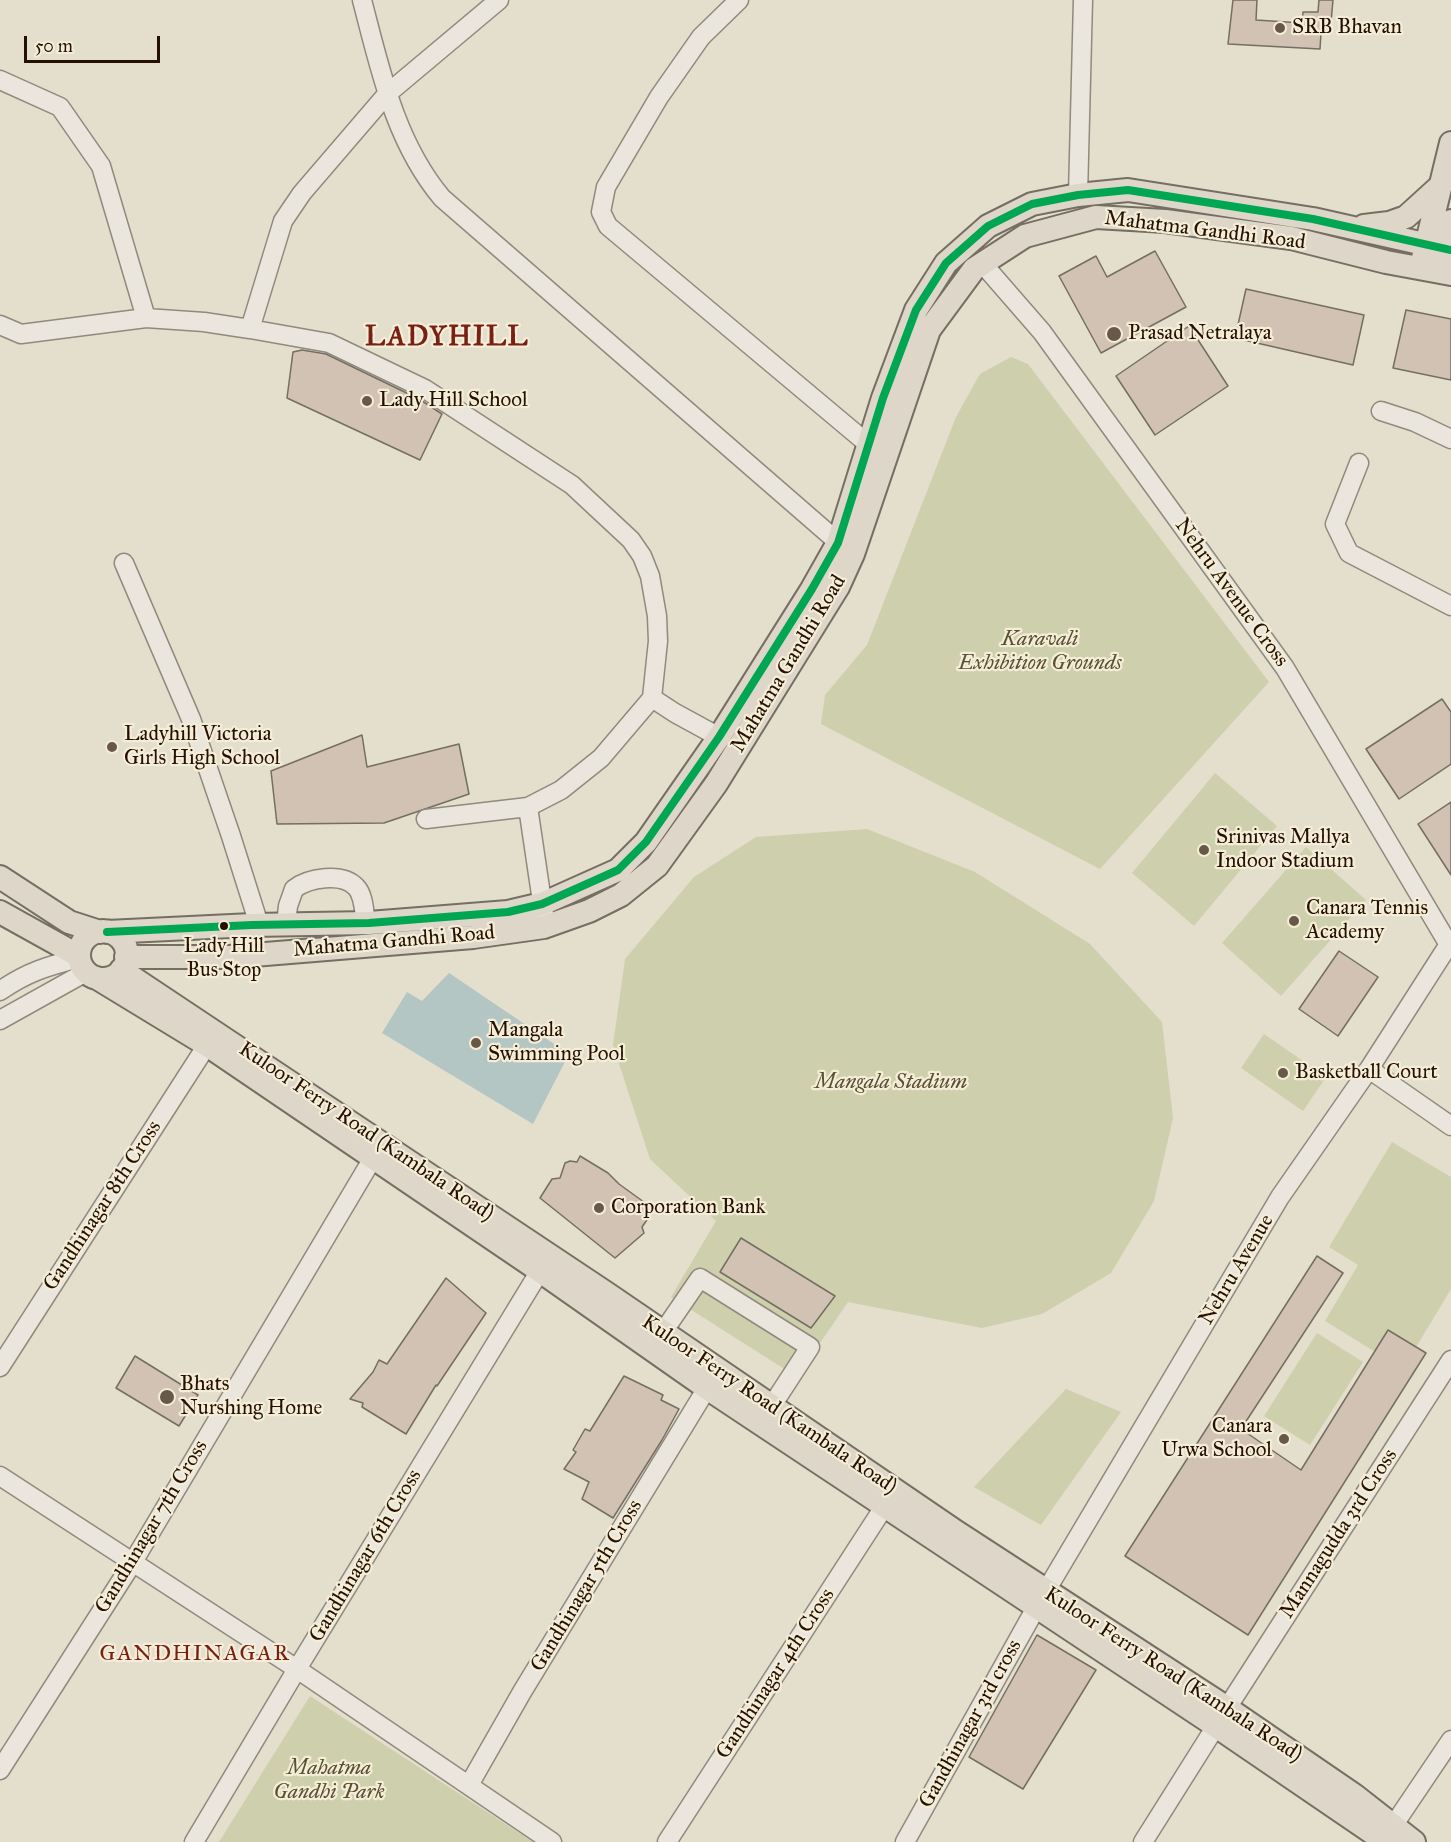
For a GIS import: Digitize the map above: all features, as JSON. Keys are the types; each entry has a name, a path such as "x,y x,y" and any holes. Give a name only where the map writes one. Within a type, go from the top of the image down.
{"main road":[{"path":"1437,272 1440,247 1439,187 1451,143"},
{"path":"1349,227 1389,223 1406,217 1439,187"},
{"name":"Mahatma Gandhi Road","path":"103,932 252,925 366,923 508,912 544,915 589,911 621,895 657,866 716,784 838,587 868,444 916,310 946,263 988,226 1032,204 1078,195 1128,190 1313,219 1440,247"},
{"name":"Mahatma Gandhi Road","path":"124,964 473,937 544,915 618,870 646,842 719,737 812,589 845,548 929,330 974,270 1025,236 1096,217 1165,221 1291,238 1437,272"},
{"path":"1440,247 1451,222"},
{"path":"0,877 69,922 103,932 119,938 126,950 124,964 110,978 85,966 82,945 86,938 103,932"},
{"name":"Kuloor Ferry Road (Kambala Road)","path":"0,912 207,1045 373,1158 663,1332 1042,1599 1221,1717 1390,1834 1414,1842"},
{"name":"Kuloor Ferry Road (Kambala Road)","path":"124,964 545,1263 707,1388 884,1507 1042,1599"}],"street":[{"path":"362,0 387,94 412,154 442,198 845,548"},
{"path":"250,328 283,221 302,193 387,94 499,0"},
{"path":"739,0 701,37 659,97 606,187 601,212 608,226 868,444"},
{"path":"1078,195 1083,0"},
{"path":"0,80 60,107 101,166 146,318"},
{"name":"Nehru Avenue Cross","path":"982,263 1042,332 1285,669 1450,943"},
{"path":"0,325 21,334 146,318 250,328 328,343 425,389 572,484 631,540 642,556 650,576 657,616 658,641 652,698 602,758 561,790 528,807 426,819"},
{"path":"1381,411 1415,422 1451,439"},
{"path":"1359,463 1335,524 1348,553 1451,606"},
{"path":"124,563 191,718 256,915 252,925"},
{"path":"652,698 719,737"},
{"path":"528,807 544,915"},
{"path":"286,924 288,906 294,889 309,880 329,879 345,880 355,886 359,892 366,923"},
{"name":"Nehru Avenue","path":"1042,1599 1280,1197 1369,1069 1450,943"},
{"path":"0,991 20,977 44,967 85,966"},
{"path":"0,1020 85,966"},
{"name":"Gandhinagar 8th Cross","path":"0,1367 207,1045"},
{"path":"1369,1069 1451,1126"},
{"name":"Gandhinagar 7th Cross","path":"0,1770 133,1562 373,1158"},
{"name":"Gandhinagar 6th Cross","path":"194,1842 545,1263"},
{"path":"663,1332 700,1278 810,1347 771,1407"},
{"name":"Mannagudda 3rd Cross","path":"1143,1842 1451,1360"},
{"name":"Gandhinagar 5th Cross","path":"469,1785 522,1692 707,1388"},
{"path":"0,1476 297,1670 552,1842"},
{"name":"Gandhinagar 4th Cross","path":"667,1842 884,1507"},
{"name":"Gandhinagar 3rd cross","path":"905,1842 1042,1599"},
{"path":"1390,1834 1451,1740"}],"green space":[{"name":"Karavali Exhibition Grounds","path":"1011,357 1028,364 1269,682 1100,869 821,724 825,695 867,645 956,417 980,374"},
{"name":"Srinivas Mallya Indoor Stadium","path":"1215,773 1277,826 1194,926 1132,873"},
{"name":"Mangala Stadium","path":"867,829 975,872 1090,944 1162,1022 1173,1118 1154,1201 1111,1273 1042,1314 982,1328 848,1302 797,1377 671,1297 716,1221 650,1159 613,1045 625,959 694,877 756,837"},
{"name":"Canara Tennis Academy","path":"1306,847 1366,900 1281,996 1222,943"},
{"name":"Basketball Court","path":"1264,1034 1326,1077 1303,1111 1241,1068"},
{"path":"1392,1142 1451,1177 1451,1289 1403,1369 1325,1321 1358,1265 1329,1247"},
{"path":"1317,1333 1363,1362 1310,1445 1264,1416"},
{"path":"1066,1389 1121,1412 1041,1525 974,1487"},
{"name":"Mahatma Gandhi Park","path":"310,1696 533,1842 219,1842"}],"shaded area":[{"name":"Mangala Swimming Pool","path":"449,973 569,1054 533,1124 382,1033 407,992 422,1001"}],"building":[{"name":"SRB Bhavan","path":"1233,0 1257,0 1256,20 1302,23 1303,12 1318,12 1319,0 1333,0 1330,33 1321,33 1320,49 1228,44"},
{"path":"1155,251 1186,307 1101,353 1059,276 1096,256 1107,277"},
{"path":"1246,289 1364,315 1353,365 1235,338"},
{"path":"1406,310 1451,319 1451,380 1393,368"},
{"path":"1189,326 1228,386 1155,435 1116,376"},
{"name":"Lady Hill School","path":"302,350 326,354 419,399 442,414 420,460 287,398 293,352"},
{"path":"1442,699 1451,712 1451,764 1399,799 1366,749"},
{"path":"362,735 367,767 459,744 469,794 384,823 277,824 271,771"},
{"path":"1451,802 1451,875 1418,824"},
{"path":"1339,951 1378,977 1338,1036 1299,1009"},
{"name":"Corporation Bank","path":"580,1156 608,1173 648,1205 646,1211 649,1217 642,1227 644,1233 615,1258 540,1198 552,1179 560,1178 565,1163 577,1162"},
{"path":"741,1238 835,1296 811,1328 720,1272"},
{"path":"1317,1256 1343,1273 1241,1429 1301,1470 1388,1330 1426,1353 1248,1635 1125,1556"},
{"path":"446,1278 486,1313 436,1385 406,1434 362,1407 363,1403 350,1399 373,1372 379,1360 387,1364"},
{"path":"135,1356 198,1395 179,1426 116,1388"},
{"path":"624,1376 663,1395 661,1400 679,1409 613,1518 582,1499 589,1482 564,1469 576,1452 573,1450 585,1429 590,1431"},
{"path":"1037,1635 1096,1670 1023,1789 969,1757"}],"transit line":[{"path":"107,932 252,925 369,923 508,912 542,904 618,870 646,842 719,737 812,589 838,543 883,398 916,310 946,263 988,226 1032,204 1078,195 1128,190 1313,219 1451,250"}],"place":[{"name":"SRB Bhavan","path":"1280,28"},
{"name":"Prasad Netralaya","path":"1114,334"},
{"name":"Lady Hill School","path":"367,401"},
{"name":"Ladyhill Victoria Girls High School","path":"112,747"},
{"name":"Srinivas Mallya Indoor Stadium","path":"1204,850"},
{"name":"Canara Tennis Academy","path":"1294,921"},
{"name":"Lady Hill Bus Stop","path":"224,926"},
{"name":"Mangala Swimming Pool","path":"476,1043"},
{"name":"Basketball Court","path":"1283,1073"},
{"name":"Corporation Bank","path":"599,1208"},
{"name":"Bhats Nurshing Home","path":"167,1397"},
{"name":"Canara Urwa School","path":"1284,1439"}],"district":[{"name":"LADYHILL","path":"447,338"},
{"name":"GANDHINAGAR","path":"195,1655"}]}
